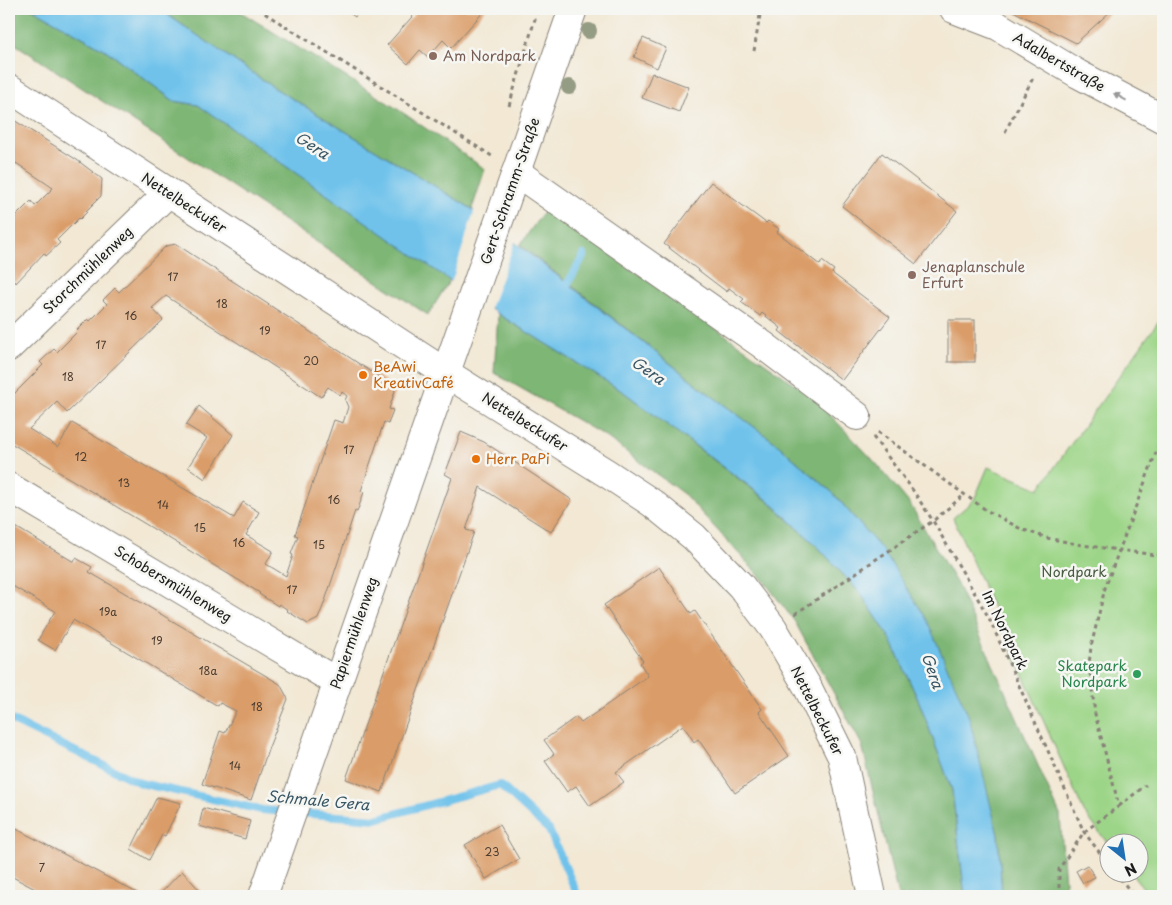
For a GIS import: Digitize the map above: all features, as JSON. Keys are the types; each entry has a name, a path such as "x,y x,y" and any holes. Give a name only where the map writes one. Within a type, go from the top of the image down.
{"street":[{"name":"Gert-Schramm-Straße","path":"446,373 573,9"},
{"name":"Adalbertstraße","path":"954,9 998,26 1086,78 1163,119"},
{"name":"Nettelbeckufer","path":"9,88 446,373 608,474 652,503 694,537 741,586 778,637 806,686 842,757 872,896"},
{"path":"513,180 763,345 857,416"},
{"name":"Storchmühlenweg","path":"9,347 168,193"},
{"name":"Papiermühlenweg","path":"264,896 284,832 446,373"},
{"name":"Schobersmühlenweg","path":"9,487 337,682"}],"path":[{"path":"258,9 498,160 497,150"},
{"path":"507,111 538,9"},
{"path":"754,51 761,9"},
{"path":"1005,132 1030,85"},
{"path":"1159,225 1163,230"},
{"path":"857,416 964,495 1020,529 1047,538 1082,545 1163,556"},
{"name":"Im Nordpark","path":"857,416 910,486 933,521 989,618 1084,832 1100,853"},
{"path":"1119,806 1095,714 1089,664 1091,647 1105,588 1118,549 1163,434"},
{"path":"801,611 933,521 964,495"},
{"path":"1059,896 1059,869 1084,832 1146,785"},
{"path":"1123,882 1134,896"}],"green space":[{"path":"9,9 33,9 107,51 174,101 198,105 450,280 428,315 9,40"},
{"path":"159,9 236,9 396,108 485,169 472,209 273,87"},
{"path":"546,208 813,397 875,462 910,504 958,586 1060,815 1066,896 1002,896 998,835 883,551 833,493 772,440 708,393 520,245"},
{"path":"498,314 625,393 768,501 818,547 861,594 890,638 920,704 952,790 965,896 898,896 862,745 795,622 764,581 685,495 605,436 494,373"},
{"name":"Nordpark","path":"1163,315 1163,896 1150,896 1138,882 1150,882 1150,832 1100,833 1084,812 953,518 974,500 988,467 1039,489"}],"water":[{"name":"Gera","path":"33,9 159,9 273,87 472,209 708,393 772,440 833,493 883,551 926,618 969,717 998,835 1002,896 965,896 952,790 920,704 890,638 861,594 818,547 769,501 625,393 498,314 198,105 174,101 107,51"}],"pier":[{"path":"475,208 516,239 489,311 451,284"}],"building":[{"path":"344,9 361,9 355,17"},
{"path":"419,9 486,9 451,48 443,40 428,57 420,50 408,64 387,45"},
{"path":"1009,9 1113,9 1076,43"},
{"path":"643,38 666,48 657,68 634,57"},
{"path":"652,73 689,87 679,112 642,98"},
{"path":"9,117 77,160 102,179 101,196 57,240 60,243 46,256 44,253 16,283 15,281 9,287 9,223 31,201 35,206 53,188 16,163 9,174"},
{"path":"882,153 957,211 916,264 842,206"},
{"path":"711,182 766,223 768,221 779,229 777,232 820,265 822,261 834,270 832,273 890,317 842,380 779,331 781,328 762,313 760,316 741,302 744,299 729,288 727,292 664,244"},
{"path":"176,244 393,386 395,391 389,409 393,410 388,424 384,422 361,491 364,492 357,512 355,511 325,601 318,619 308,624 279,604 278,606 260,593 9,442 9,399 43,365 40,362 54,349 57,352 88,319 90,321 107,304 103,300 115,288 119,292 166,246","holes":["166,296 321,397 328,387 340,395 342,392 347,396 345,400 348,407 343,423 334,420 295,535 298,536 291,554 293,555 286,576 266,564 273,551 246,535 259,512 243,502 234,518 72,423 58,447 29,429 57,402 67,413 163,320 152,308"]},
{"path":"948,320 975,320 975,362 948,362"},
{"path":"199,406 233,435 205,479 188,467 207,438 186,425"},
{"path":"461,432 484,442 572,500 551,532 480,487 466,530 474,532 382,792 346,779 452,478 445,474"},
{"path":"9,523 74,562 76,558 92,567 89,572 280,684 288,699 251,800 202,784 220,731 225,733 236,711 220,703 218,706 73,620 55,650 38,640 55,611 9,584"},
{"path":"659,567 691,614 695,611 762,709 759,712 789,756 735,793 698,739 694,742 683,725 616,772 624,782 590,806 576,786 567,792 545,761 554,754 544,740 576,717 581,723 648,676 640,663 643,661 604,605"},
{"path":"157,797 181,803 165,836 162,835 149,860 131,849"},
{"path":"203,808 250,821 245,839 199,826"},
{"path":"9,825 143,896 48,896 9,875"},
{"path":"499,825 519,859 486,879 465,845"},
{"path":"1087,865 1095,877 1083,883 1076,871"},
{"path":"182,871 205,896 158,896"}],"waterway":[{"path":"564,290 584,255"},
{"name":"Schmale Gera","path":"9,719 140,783 262,810 286,812"},
{"name":"Schmale Gera","path":"298,813 376,819 500,785 549,830 578,896"}],"place":[{"name":"Am Nordpark","path":"433,56"},
{"name":"Jenaplanschule Erfurt","path":"912,275"},
{"name":"BeAwi KreativCafé","path":"363,375"},
{"name":"Herr PaPi","path":"476,459"},
{"name":"Skatepark Nordpark","path":"1137,674"}]}
